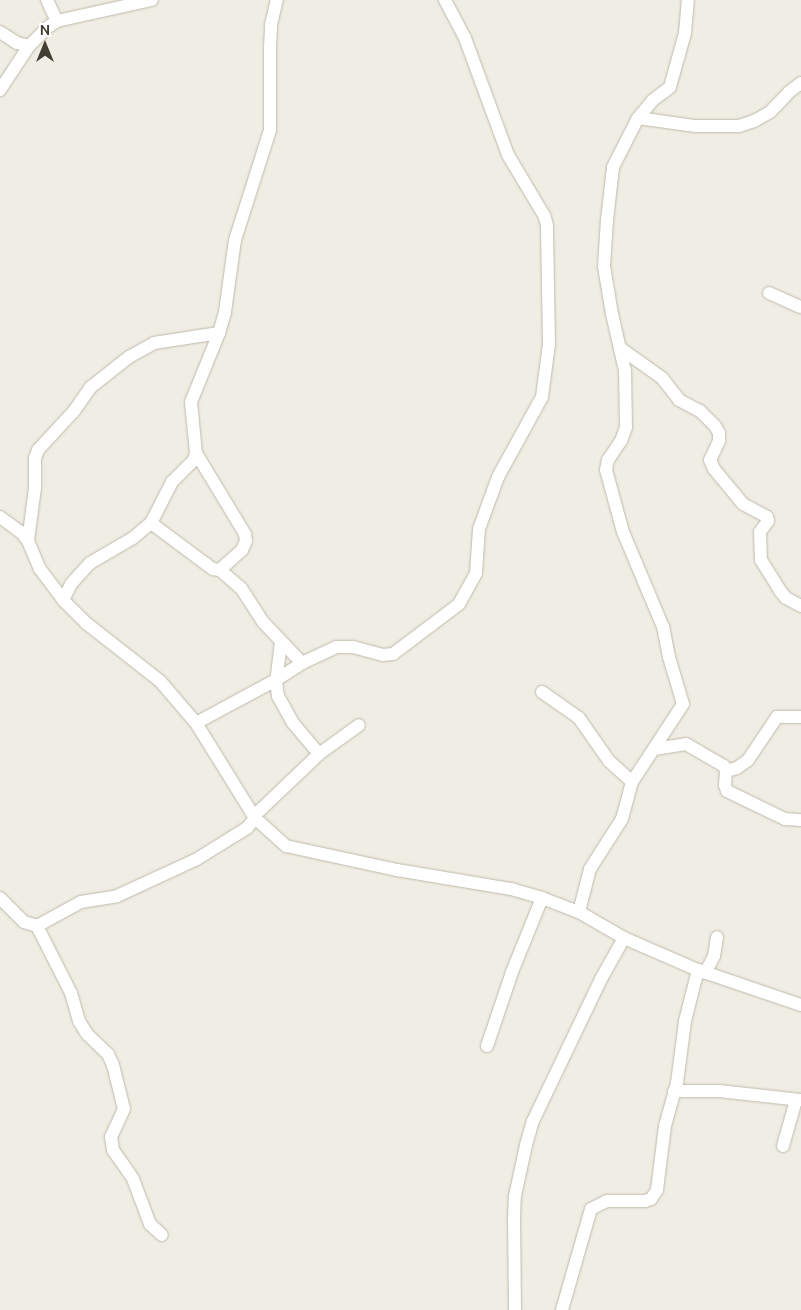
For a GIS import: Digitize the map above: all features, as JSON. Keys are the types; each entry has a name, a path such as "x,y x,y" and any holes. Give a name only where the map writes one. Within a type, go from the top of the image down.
{"street":[{"path":"47,0 57,21"},
{"path":"0,90 29,46 48,27 57,21 152,0"},
{"path":"63,600 72,584 90,564 132,538 151,523 172,482 194,460 196,453 191,402 219,333 226,304 235,240 270,130 270,48 277,0"},
{"path":"196,723 276,680 302,663 344,646 382,655 392,654 459,604 476,573 479,529 498,477 542,397 549,344 547,226 545,217 508,155 465,38 445,0"},
{"path":"579,912 590,869 622,819 632,782 680,711 683,698 674,675 658,614 623,532 606,470 608,460 621,441 626,426 625,371 612,314 604,266 613,167 638,118 653,100 670,87 685,33 688,0"},
{"path":"0,32 17,43 29,46"},
{"path":"638,118 694,126 739,126 754,121 770,112 789,92 801,83"},
{"path":"769,293 801,307"},
{"path":"28,540 35,488 35,458 38,450 74,411 91,387 115,367 154,343 219,333"},
{"path":"620,348 662,378 679,400 700,411 715,426 719,433 719,441 710,460 714,469 743,504 767,517 768,521 760,532 761,560 786,598 801,606"},
{"path":"196,453 245,534 245,545 242,550 220,570"},
{"path":"0,517 15,525 28,540 40,569 63,600 86,623 160,681 196,723 254,817 286,846 295,850 447,880 511,888 579,912 624,938 701,971 801,1005"},
{"path":"151,523 213,569 220,570 241,588 263,622 302,663"},
{"path":"281,642 276,680 278,696 287,714 319,754"},
{"path":"542,692 579,718 609,761 632,782"},
{"path":"726,770 737,768 748,760 777,717 801,717"},
{"path":"0,898 24,922 37,926 81,902 111,899 197,859 247,828 254,817 319,754 359,725"},
{"path":"655,749 686,744 720,762 726,770 725,785 727,792 768,812 799,823"},
{"path":"487,1046 512,972 542,898"},
{"path":"37,926 71,993 79,1021 87,1034 108,1054 114,1065 124,1109 111,1137 114,1150 132,1179 150,1224 162,1235"},
{"path":"515,1310 514,1219 516,1196 526,1145 533,1121 601,979 624,938"},
{"path":"562,1310 590,1209 608,1201 645,1201 654,1195 657,1190 685,1022 701,971 714,956 717,938"},
{"path":"674,1091 689,1093 705,1090 798,1100 783,1146"},
{"path":"669,1113 689,1093"}]}
